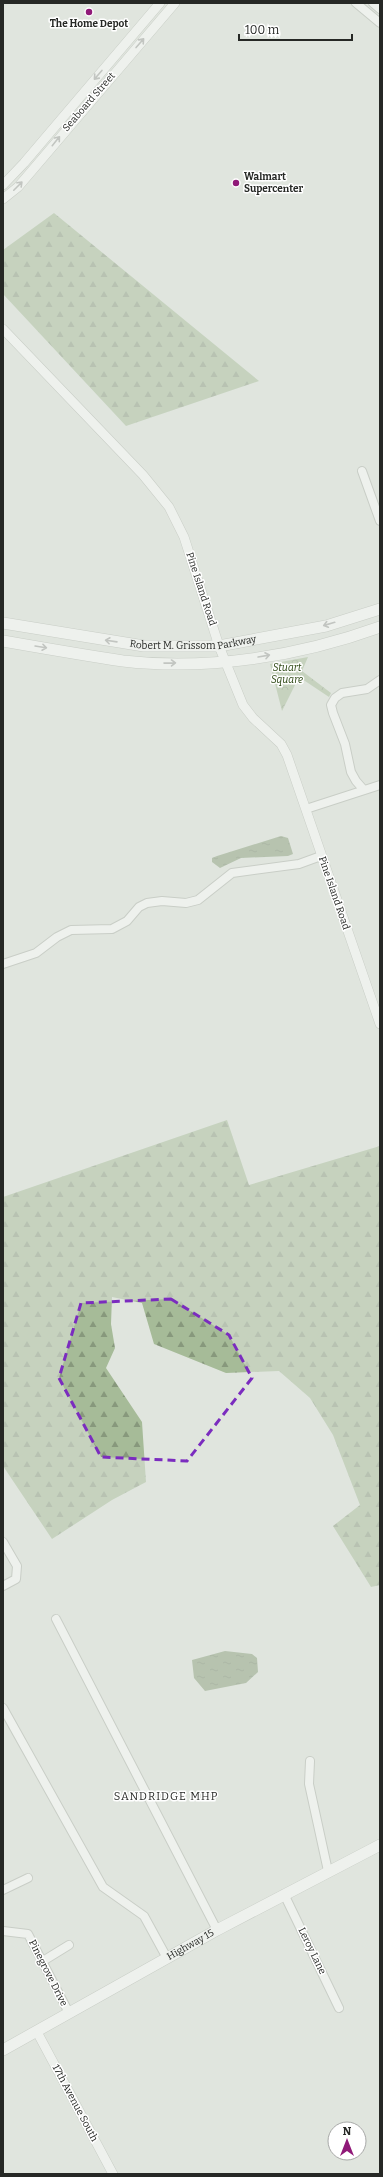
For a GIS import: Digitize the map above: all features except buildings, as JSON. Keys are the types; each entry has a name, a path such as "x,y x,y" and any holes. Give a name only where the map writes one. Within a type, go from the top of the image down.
{"main road":[{"name":"Robert M. Grissom Parkway","path":"3,623 144,646 220,646 280,636 380,609"},
{"path":"358,616 354,624 360,635"},
{"name":"Robert M. Grissom Parkway","path":"3,641 124,661 160,663 225,662 310,648 360,635 380,627"},
{"name":"Highway 15","path":"3,2050 217,1930 380,1845"}],"street":[{"name":"Seaboard Street","path":"3,185 24,163 160,3"},
{"name":"Seaboard Street","path":"3,199 18,187 175,3"},
{"path":"356,3 380,23"},
{"path":"373,3 380,9"},
{"name":"Pine Island Road","path":"3,329 143,475 169,507 184,537 225,662 243,705 253,718 281,744 284,749 380,1024"},
{"path":"362,471 380,520"},
{"path":"363,789 351,772 345,744 331,706 335,698 342,693 367,689 380,680"},
{"path":"306,809 363,789 380,785"},
{"path":"3,964 36,953 57,937 71,930 112,929 127,921 139,907 147,903 162,900 186,903 198,900 232,873 299,864 321,856"},
{"path":"3,1542 17,1566 16,1579 3,1586"},
{"path":"56,1618 217,1930"},
{"path":"3,1708 104,1887 144,1916 167,1958"},
{"path":"310,1761 308,1784 328,1871"},
{"path":"3,1890 28,1878"},
{"name":"Leroy Lane","path":"284,1894 339,2008"},
{"name":"Pinegrove Drive","path":"3,1931 28,1934 43,1960 69,2013"},
{"path":"43,1960 69,1945"},
{"name":"17th Avenue South","path":"37,2032 113,2174"}],"highlighted area":[{"path":"171,1299 229,1335 252,1378 187,1461 101,1457 59,1378 81,1303"}],"green space":[{"path":"54,213 259,381 126,426 3,294 3,250"},
{"name":"Stuart Square","path":"308,657 302,671 331,693 329,697 299,677 282,711 270,664"},
{"path":"227,1120 249,1185 380,1146 380,1585 371,1587 333,1526 360,1505 333,1435 310,1398 279,1371 226,1373 154,1344 142,1303 112,1297 111,1324 115,1348 106,1368 142,1422 146,1482 112,1500 52,1539 3,1466 3,1197"}],"water":[{"path":"281,836 288,838 293,854 288,856 241,858 220,868 212,862 212,858 217,856"},
{"path":"225,1651 252,1654 257,1658 258,1672 246,1683 205,1691 194,1678 192,1660"}],"place":[{"name":"The Home Depot","path":"89,12"},
{"name":"Walmart Supercenter","path":"236,183"}],"district":[{"name":"SANDRIDGE MHP","path":"166,1796"}]}
